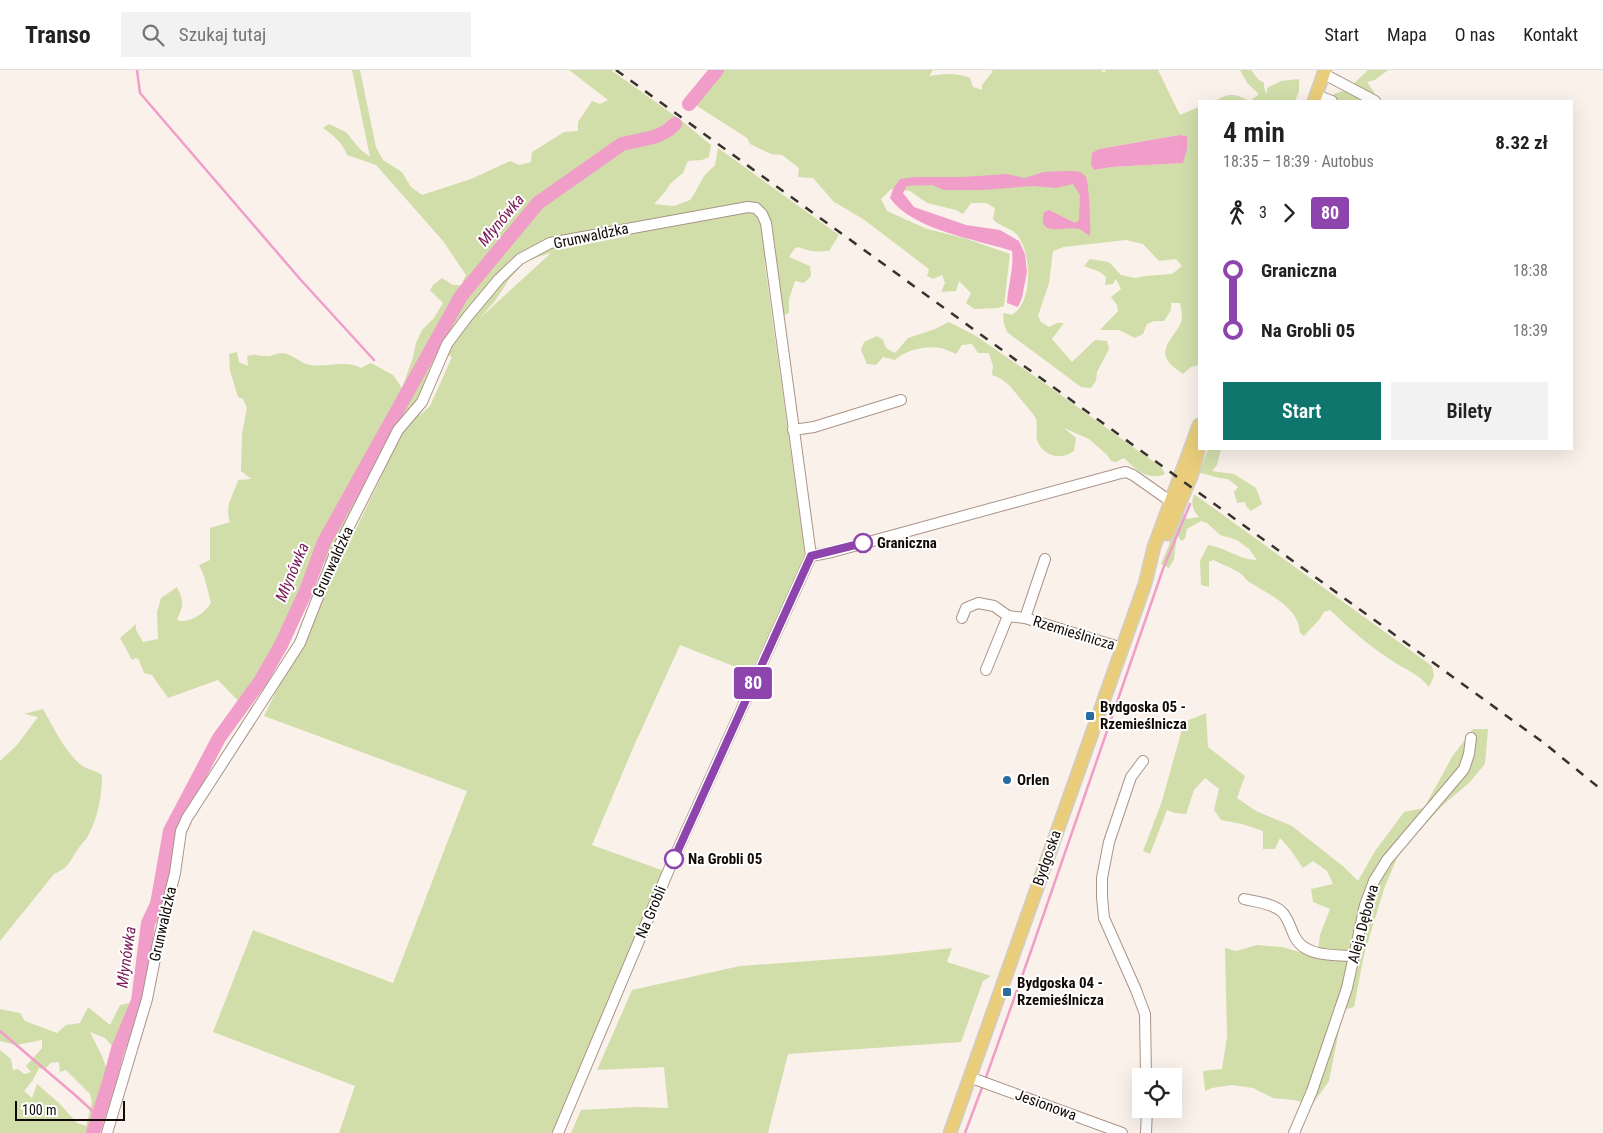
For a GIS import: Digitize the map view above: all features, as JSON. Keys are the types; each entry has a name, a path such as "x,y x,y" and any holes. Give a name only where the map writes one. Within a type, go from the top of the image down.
{"main road":[{"path":"1315,98 1324,72"},
{"name":"Bydgoska","path":"950,1133 1145,584 1154,547 1170,501 1198,428"},
{"name":"Bydgoska","path":"1145,584 1162,549 1192,474 1198,450"}],"street":[{"path":"1324,72 1373,100"},
{"name":"Grunwaldzka","path":"107,1133 147,999 175,873 182,831 187,818 300,643 334,556 398,430 422,402 448,344 468,316 499,279 520,260 550,243 748,207 756,208 762,214 766,223 793,430"},
{"path":"901,400 814,427 793,430 811,556 1121,472 1133,475 1170,501 1173,506 1174,517"},
{"name":"Na Grobli","path":"558,1133 670,867 811,556"},
{"name":"Rzemieślnicza","path":"1026,618 1045,559"},
{"name":"Rzemieślnicza","path":"962,618 966,608 978,603 994,606 1008,616 1026,618 1122,648"},
{"path":"986,670 1008,616"},
{"name":"Aleja Dębowa","path":"1294,1133 1312,1091 1347,988 1365,905 1374,881 1387,860 1464,769 1469,754 1471,738"},
{"path":"1143,761 1131,777 1109,842 1102,878 1102,897 1104,918 1136,990 1144,1014 1146,1068"},
{"path":"1244,899 1280,910 1286,916 1297,942 1308,950 1326,955 1353,956"},
{"name":"Jesionowa","path":"970,1077 1122,1133"},
{"path":"1146,1133 1147,1118"}],"green space":[{"path":"352,70 360,70 376,147 383,160 402,172 411,187 422,195 471,179 510,161 519,165 531,162 532,152 564,132 578,131 578,122 592,101 600,104 608,100 569,70 611,70 682,121 711,145 709,157 702,160 688,161 683,173 670,184 654,204 674,206 690,200 704,176 715,165 718,148 839,235 829,251 814,251 799,247 792,252 789,257 810,266 811,276 804,283 795,281 789,299 789,313 779,317 776,313 764,258 805,556 751,673 680,645 633,748 592,845 667,872 555,1133 339,1133 355,1086 213,1032 253,930 393,983 467,791 264,716 340,561 321,562 301,614 281,654 246,709 218,680 168,698 152,675 144,673 139,660 136,658 132,660 120,638 136,624 136,630 143,642 158,639 157,612 161,598 177,587 182,604 177,620 186,621 196,617 211,603 199,565 210,560 210,528 230,522 228,511 238,480 251,479 241,471 242,433 247,408 243,399 238,397 230,371 229,354 237,352 239,362 248,366 247,356 268,356 281,353 285,353 306,364 313,365 348,364 361,368 371,363 393,375 402,388 422,330 434,318 443,303 430,290 442,278 453,285 461,285 466,275 443,241 376,165 347,155 343,146 323,128 329,124 346,132 359,148 370,157","holes":["614,235 628,236 560,249","551,253 480,318 495,301 510,278 525,261","448,355 452,357 430,406 419,416 427,399 433,369","372,476 381,477 355,531 353,519"]},
{"path":"709,70 933,70 929,76 950,74 965,76 970,78 973,87 982,90 982,85 993,71 990,70 1101,70 1104,73 1106,70 1158,70 1180,115 1198,107 1198,365 1191,367 1183,374 1171,365 1166,356 1167,345 1181,322 1180,303 1171,303 1171,310 1164,321 1154,321 1147,324 1143,334 1135,338 1119,330 1100,330 1118,311 1117,305 1111,297 1121,289 1116,279 1113,284 1105,285 1106,277 1100,272 1084,266 1090,259 1109,262 1121,275 1135,278 1172,274 1182,266 1176,259 1159,261 1143,244 1126,240 1064,247 1053,251 1049,283 1038,316 1041,322 1049,327 1057,323 1064,323 1052,339 1072,362 1095,340 1107,341 1109,349 1097,372 1096,381 1091,388 1081,387 1007,332 1003,313 1012,315 1024,300 1028,271 1022,243 1016,233 993,219 995,208 986,203 971,203 963,214 956,210 927,203 910,191 891,189 881,199 887,211 927,229 964,238 1010,254 1004,306 974,309 966,303 971,293 959,281 956,291 941,292 945,283 942,275 933,279 927,276 929,269 863,219 834,202 813,178 798,177 799,168 782,155 771,154 750,144 747,138 697,106 693,93","holes":["1179,135 1187,136 1182,163 1112,167 1095,170 1099,149"]},
{"path":"1240,70 1251,70 1264,83 1267,95 1267,88 1281,81 1299,79 1299,91 1295,100 1251,100 1259,94 1247,83"},
{"path":"1368,70 1388,70 1375,80 1367,82 1379,100 1331,100 1334,94 1348,89"},
{"path":"1229,95 1248,100 1217,100"},
{"path":"949,322 976,336 1040,380 1162,468 1165,474 1159,476 1148,475 1133,467 1124,458 1116,462 1111,461 1089,439 1064,428 1076,438 1074,451 1063,456 1047,453 1037,440 1037,422 1034,415 1010,386 992,375 993,366 989,353 978,353 972,344 962,345 956,354 934,347 916,349 904,353 895,360 883,357 876,365 867,364 861,350 864,342 877,336 883,340 886,348 895,353 908,338"},
{"path":"1208,450 1221,450 1217,465 1212,471 1234,474 1256,488 1262,504 1251,511 1245,502 1237,503 1234,492 1238,487 1228,479 1199,473"},
{"path":"1194,494 1432,666 1434,676 1429,687 1416,675 1367,643 1330,610 1324,612 1304,636 1300,633 1294,616 1281,602 1232,569 1213,560 1209,562 1209,587 1201,585 1200,561 1208,545 1221,548 1244,558 1257,560 1249,549 1237,540 1220,535 1207,523 1201,521 1187,529 1185,539 1181,541 1177,534 1174,559 1169,568 1161,564 1169,545 1172,527 1184,505 1184,517 1188,519 1199,517 1193,506"},
{"path":"43,709 69,753 83,766 102,775 100,799 97,814 88,836 69,864 54,874 0,941 0,761 17,745 38,717 24,714"},
{"path":"1206,713 1208,747 1245,776 1237,798 1256,811 1292,826 1344,867 1358,881 1375,851 1404,812 1424,808 1452,757 1473,729 1488,729 1485,764 1469,783 1443,805 1400,851 1384,889 1364,955 1354,1007 1343,1010 1329,1081 1312,1105 1294,1100 1273,1098 1253,1088 1232,1085 1205,1091 1203,1071 1222,1069 1227,1037 1225,948 1236,951 1257,945 1282,947 1317,957 1320,935 1330,909 1313,902 1311,889 1333,884 1327,871 1313,861 1303,868 1280,838 1275,849 1263,849 1263,831 1221,820 1214,810 1219,789 1205,778 1194,790 1186,814 1167,810 1150,854 1143,851 1162,801 1184,722"},
{"path":"952,948 947,962 991,976 983,981 961,1042 788,1054 768,1133 571,1133 581,1110 637,1107 668,1108 664,1067 597,1070 632,990 740,966 889,955"},
{"path":"135,1002 125,1034 121,1056 105,1038 90,1032 102,1056 113,1086 96,1133 0,1133 0,1050 11,1059 13,1070 18,1069 24,1074 31,1072 26,1066 42,1048 42,1040 16,1045 0,1041 0,1009 20,1013 25,1021 57,1033 66,1025 80,1023 88,1007 110,1025 120,1005","holes":["59,1062 60,1072 66,1070 90,1094 92,1102 86,1126 77,1123 59,1103 37,1084 32,1098 24,1091 33,1080 39,1068 45,1070 50,1063"]}],"shaded area":[{"path":"1179,135 1187,136 1187,149 1183,163 1112,167 1094,170 1091,165 1092,153 1099,149"},
{"path":"1077,171 1086,177 1090,206 1090,236 1079,229 1048,228 1043,220 1044,212 1049,210 1075,223 1079,220 1080,195 1073,184 1056,188 1033,186 982,190 944,190 932,185 907,186 903,193 914,207 966,225 1000,230 1019,241 1025,254 1027,272 1022,298 1018,307 1007,303 1012,251 929,226 900,209 890,198 893,189 900,179 1007,174 1024,178 1044,172"}],"waterway":[{"path":"137,70 140,93 300,279 374,360"},
{"name":"Młynówka","path":"689,104 717,70"},
{"name":"Młynówka","path":"93,1133 118,1049 138,1001 148,923 157,904 170,831 219,738 261,680 281,645 306,591 324,542 461,296 538,203 622,144 654,137 667,131 675,124"},
{"path":"985,1080 1163,569 1190,504"},
{"path":"0,1031 98,1116"},
{"path":"965,1133 983,1085"}],"railway":[{"path":"616,70 1544,743 1603,791"}],"bus line":[{"name":"80","path":"674,859 811,556 863,543"}],"place":[{"name":"Graniczna","path":"863,543"},
{"name":"Bydgoska 05 - Rzemieślnicza","path":"1090,716"},
{"name":"Orlen","path":"1007,780"},
{"name":"Na Grobli 05","path":"674,859"},
{"name":"Bydgoska 04 - Rzemieślnicza","path":"1007,992"}]}
